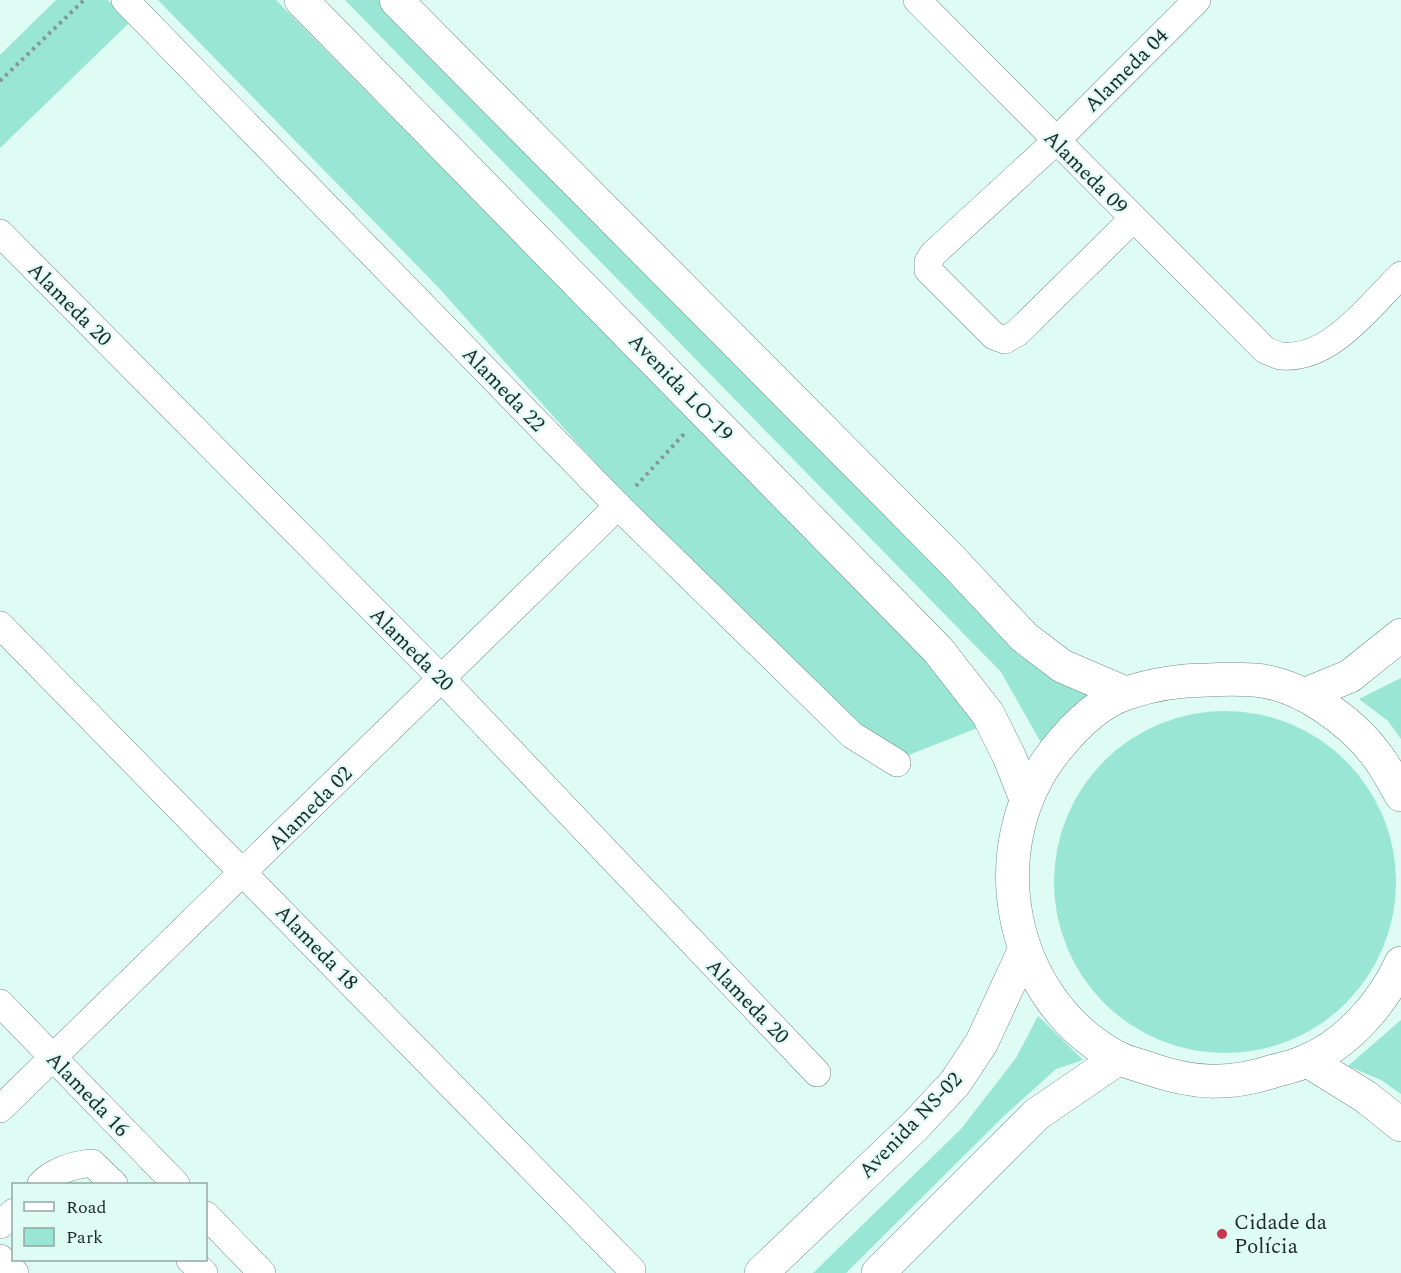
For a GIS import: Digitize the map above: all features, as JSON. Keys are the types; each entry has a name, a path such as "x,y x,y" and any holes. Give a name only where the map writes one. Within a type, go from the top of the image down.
{"main road":[{"name":"Avenida LO-19","path":"301,0 938,650 988,714 1009,756 1026,799"},
{"path":"396,0 945,553 1024,637 1062,666 1125,693"},
{"path":"1304,694 1350,676 1401,635"},
{"path":"1401,795 1378,756 1345,721 1304,694 1257,680 1180,680 1125,693 1094,712 1066,737 1043,766 1026,799 1015,836 1012,876 1013,909 1024,951 1047,994 1079,1030 1119,1058 1180,1079 1209,1082 1245,1081 1308,1061 1345,1037 1376,1004 1401,966"},
{"name":"Avenida NS-02","path":"761,1273 915,1126 955,1083 982,1042 1024,951"},
{"path":"878,1273 1038,1114 1119,1058"},
{"path":"1308,1061 1366,1097 1401,1125"}],"street":[{"name":"Alameda 22","path":"125,0 618,506 852,735 897,762"},
{"name":"Alameda 09","path":"917,0 1265,350 1282,356 1322,348 1349,326 1401,274"},
{"name":"Alameda 04","path":"1133,219 1017,333 1005,340 994,336 930,274 928,262 933,254 1056,141 1197,0"},
{"name":"Alameda 20","path":"0,233 441,678 817,1073"},
{"name":"Alameda 02","path":"0,1108 244,873 618,506"},
{"name":"Alameda 18","path":"0,626 632,1270"},
{"name":"Alameda 16","path":"0,1003 174,1183"},
{"path":"44,1183 58,1172 92,1163 112,1183"},
{"path":"0,1225 12,1214"},
{"path":"207,1216 262,1273"},
{"path":"0,1258 15,1273"},
{"path":"191,1261 204,1273"}],"path":[{"path":"0,81 84,0"},
{"path":"618,506 705,412"}],"green space":[{"path":"56,0 108,0 129,23 0,148 0,55"},
{"path":"158,0 276,0 950,683 980,727 906,756 855,727 629,501 438,287"},
{"path":"345,0 381,0 1093,697 1044,748 1001,672"},
{"path":"1401,678 1401,739 1388,721 1359,699"},
{"path":"1225,711 1258,714 1290,724 1320,740 1346,761 1367,787 1383,817 1393,849 1396,882 1393,915 1383,947 1367,977 1346,1003 1320,1024 1290,1040 1258,1050 1225,1053 1192,1050 1160,1040 1130,1024 1104,1003 1083,977 1067,947 1057,915 1054,882 1057,849 1067,817 1083,787 1104,761 1130,740 1160,724 1192,714"},
{"path":"1038,1016 1083,1060 1056,1069 1005,1115 846,1273 813,1273 961,1129 1016,1058"},
{"path":"1401,1020 1401,1094 1381,1080 1348,1066"}],"place":[{"name":"Cidade da Polícia","path":"1222,1234"}]}
